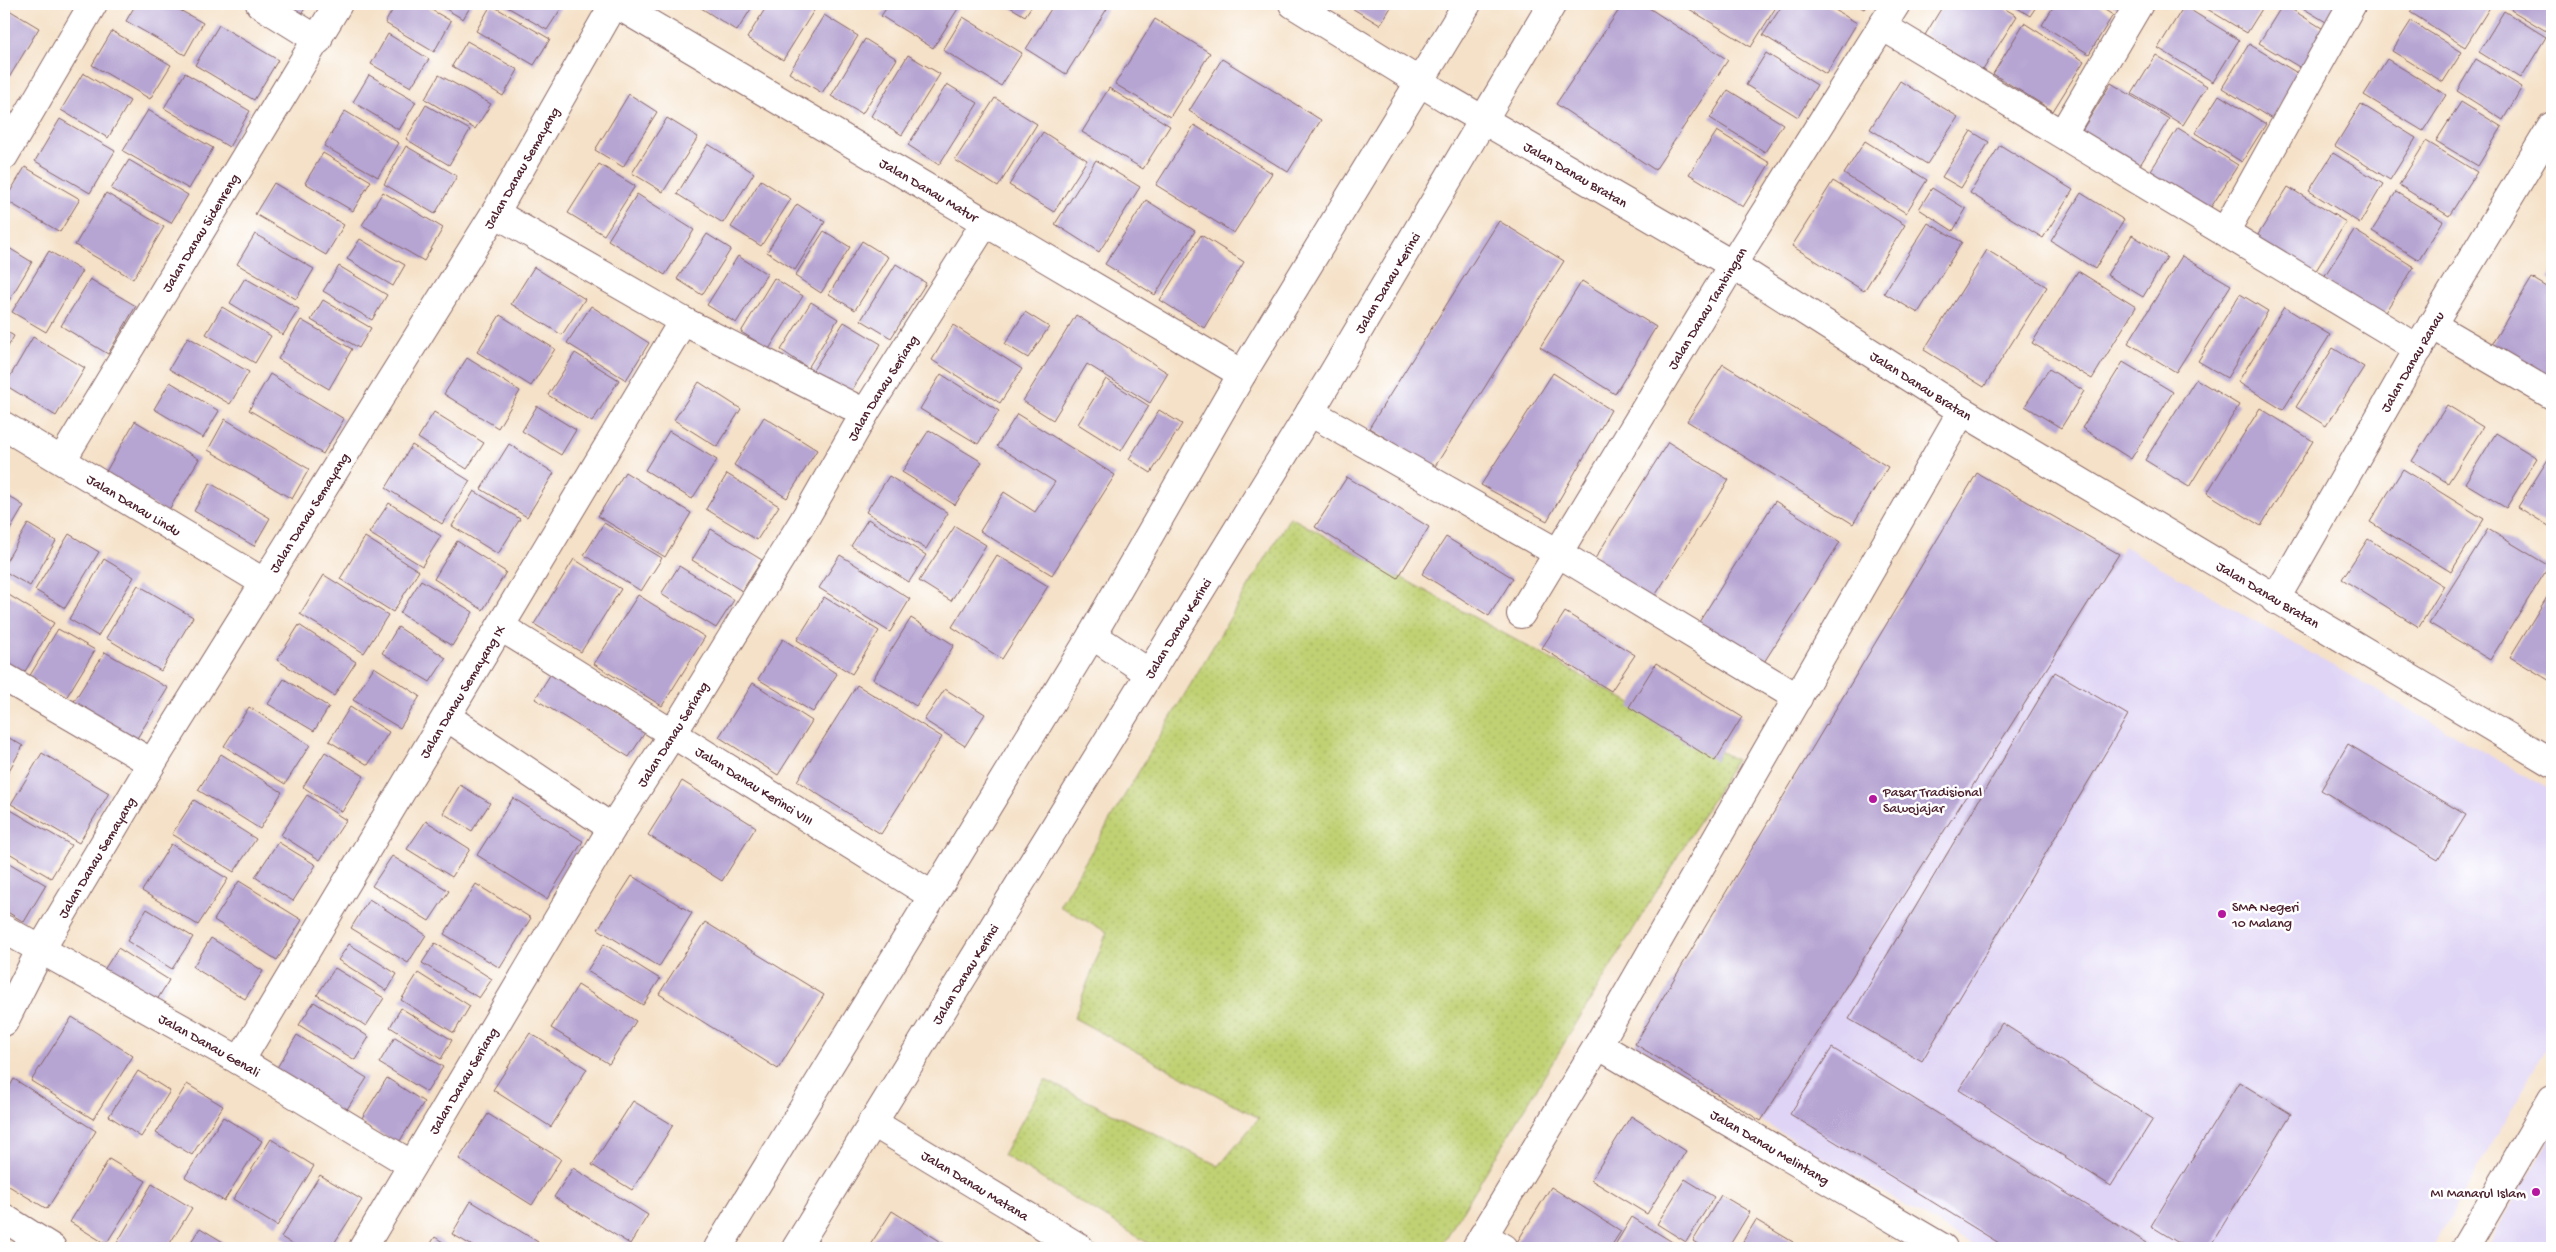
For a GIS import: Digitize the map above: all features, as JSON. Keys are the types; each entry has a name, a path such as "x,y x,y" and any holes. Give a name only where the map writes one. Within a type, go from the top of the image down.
{"street":[{"path":"4,156 93,4"},
{"path":"260,4 318,40"},
{"name":"Jalan Danau Sidenreng","path":"62,460 318,40 338,4"},
{"name":"Jalan Danau Semayang","path":"4,1022 40,951 152,763 495,213 615,4"},
{"name":"Jalan Danau Matur","path":"615,4 1242,374"},
{"name":"Jalan Danau Bratan","path":"1293,4 1419,82 1732,265 1962,411 2275,600 2552,763"},
{"path":"718,1248 1092,635 1242,374 1467,4"},
{"name":"Jalan Danau Kerinci","path":"796,1248 1310,412 1552,4"},
{"path":"2063,133 2139,4"},
{"path":"2225,232 2352,4"},
{"path":"1889,15 2063,133 2419,349"},
{"name":"Jalan Danau Tambingan","path":"1521,614 1732,265 1889,15"},
{"name":"Jalan Danau Ranau","path":"2275,600 2432,325 2552,126"},
{"path":"495,213 683,321 865,413"},
{"name":"Jalan Danau Seriang","path":"363,1248 612,828 673,733 804,520 865,413 985,223"},
{"name":"Jalan Danau Semayang IX","path":"240,1062 683,321"},
{"path":"2432,325 2552,395"},
{"path":"1488,1244 1598,1045 1962,411"},
{"path":"1310,412 1558,553 1798,698"},
{"name":"Jalan Danau Lindu","path":"4,426 265,583"},
{"name":"Jalan Danau Kerinci VIII","path":"501,627 932,896"},
{"path":"1092,635 1149,673"},
{"path":"4,677 152,763"},
{"path":"447,717 612,828"},
{"name":"Jalan Danau Genali","path":"4,930 240,1062 412,1165"},
{"name":"Jalan Danau Melintang","path":"1598,1045 1943,1248"},
{"path":"2466,1248 2552,1099"},
{"name":"Jalan Danau Matana","path":"872,1122 1080,1248"},
{"path":"4,1218 52,1248"}],"shaded area":[{"name":"SMA Negeri 10 Malang","path":"2124,546 2552,791 2552,1037 2433,1248 1978,1248 1761,1121"},
{"name":"MI Manarul Islam","path":"2552,1135 2552,1248 2486,1248"}],"green space":[{"path":"1290,517 1736,760 1440,1248 1156,1248 1003,1155 1045,1080 1219,1166 1259,1118 1074,1018 1107,932 1059,906"}],"building":[{"path":"136,4 169,4 203,23 185,55 126,21"},
{"path":"265,4 308,4 296,22"},
{"path":"396,4 421,4 451,21 434,52 385,23"},
{"path":"437,4 472,4 463,19"},
{"path":"502,4 564,4 547,30"},
{"path":"695,4 754,4 737,31"},
{"path":"768,4 818,4 783,60 747,38"},
{"path":"889,4 961,4 933,48 881,16"},
{"path":"1005,4 1033,4 1025,16"},
{"path":"1054,4 1110,4 1066,74 1026,49"},
{"path":"1345,4 1393,4 1380,25"},
{"path":"1623,4 1643,4 1728,60 1655,170 1556,104"},
{"path":"1681,4 1778,4 1751,47"},
{"path":"1783,4 1825,4 1857,23 1826,74 1763,35"},
{"path":"1855,4 1868,4 1864,9"},
{"path":"1944,4 1997,4 2017,16 1983,70 1925,35"},
{"path":"2011,4 2038,4 2030,16"},
{"path":"2055,4 2095,4 2113,15 2089,54 2042,25"},
{"path":"2110,4 2123,4 2120,9"},
{"path":"2199,4 2265,4 2247,33"},
{"path":"2283,4 2325,30 2301,68 2259,43"},
{"path":"2296,4 2337,4 2326,22"},
{"path":"2416,4 2492,4 2465,47 2410,12"},
{"path":"2514,4 2552,4 2551,34 2511,10"},
{"path":"491,5 550,39 534,65 476,31"},
{"path":"2184,6 2239,40 2213,82 2158,48"},
{"path":"4,7 39,28 4,86"},
{"path":"2504,11 2546,37 2521,78 2479,52"},
{"path":"824,15 858,36 822,93 789,73"},
{"path":"963,17 1022,53 1001,86 943,50"},
{"path":"1155,19 1210,53 1170,117 1115,84"},
{"path":"2411,21 2462,52 2443,82 2392,51"},
{"path":"2024,23 2084,61 2053,111 1993,74"},
{"path":"219,25 278,60 254,100 195,65"},
{"path":"112,31 171,65 150,99 92,65"},
{"path":"388,34 429,59 411,87 371,64"},
{"path":"865,39 897,59 862,114 831,96"},
{"path":"467,41 518,70 503,96 452,66"},
{"path":"2249,44 2299,74 2272,119 2222,88"},
{"path":"1766,53 1817,85 1798,117 1746,85"},
{"path":"908,55 940,74 902,135 871,116"},
{"path":"2156,55 2207,86 2183,125 2132,94"},
{"path":"1222,59 1321,120 1288,172 1189,111"},
{"path":"2387,59 2446,95 2423,131 2364,95"},
{"path":"2476,59 2522,87 2503,120 2457,91"},
{"path":"83,73 130,101 108,138 61,110"},
{"path":"185,73 250,111 229,147 164,108"},
{"path":"369,75 416,102 399,130 353,102"},
{"path":"439,75 491,104 475,129 425,99"},
{"path":"1900,81 1958,117 1927,164 1870,129"},
{"path":"2111,83 2169,119 2135,173 2078,137"},
{"path":"947,84 978,103 939,165 908,145"},
{"path":"1109,88 1170,126 1143,169 1082,132"},
{"path":"1728,90 1783,124 1765,152 1710,118"},
{"path":"629,94 657,112 623,167 595,150"},
{"path":"2219,95 2266,124 2242,162 2195,133"},
{"path":"995,98 1037,124 998,187 955,160"},
{"path":"2461,102 2502,127 2478,166 2436,141"},
{"path":"2361,104 2416,138 2390,180 2335,146"},
{"path":"426,105 470,130 449,165 406,139"},
{"path":"148,110 213,148 189,189 123,151"},
{"path":"345,111 399,143 378,177 324,146"},
{"path":"667,118 698,137 663,192 632,173"},
{"path":"60,119 115,151 90,193 35,161"},
{"path":"1194,125 1272,173 1234,233 1156,185"},
{"path":"2178,128 2238,165 2206,215 2146,178"},
{"path":"1717,131 1770,163 1743,207 1689,174"},
{"path":"1971,131 1989,142 1961,188 1942,177"},
{"path":"1043,132 1087,160 1054,212 1009,185"},
{"path":"1865,141 1927,180 1906,213 1844,174"},
{"path":"2426,141 2477,172 2449,216 2399,185"},
{"path":"708,144 754,173 723,223 677,194"},
{"path":"2000,145 2073,190 2043,238 1970,193"},
{"path":"406,146 457,176 435,214 384,184"},
{"path":"323,153 371,181 353,211 305,183"},
{"path":"2333,153 2383,184 2360,223 2309,191"},
{"path":"129,160 188,195 171,223 111,189"},
{"path":"1096,160 1140,187 1099,252 1055,224"},
{"path":"599,164 635,186 604,235 568,213"},
{"path":"25,167 80,199 60,232 5,200"},
{"path":"761,180 791,199 761,246 731,227"},
{"path":"1833,181 1905,225 1864,291 1792,246"},
{"path":"274,183 344,225 326,255 255,214"},
{"path":"2288,187 2346,222 2312,277 2254,241"},
{"path":"1932,188 1966,209 1953,231 1919,209"},
{"path":"383,192 443,228 424,261 362,225"},
{"path":"2396,192 2443,221 2419,260 2372,231"},
{"path":"106,193 164,227 133,279 75,245"},
{"path":"2081,193 2124,220 2095,269 2051,241"},
{"path":"637,194 694,230 665,275 608,240"},
{"path":"1146,200 1195,231 1155,295 1105,264"},
{"path":"797,204 825,222 795,270 767,252"},
{"path":"1499,221 1564,261 1434,468 1369,428"},
{"path":"1928,223 1962,242 1918,313 1884,293"},
{"path":"2354,230 2414,267 2382,317 2322,280"},
{"path":"824,231 850,247 821,293 795,276"},
{"path":"255,234 314,269 296,299 237,264"},
{"path":"707,234 731,249 702,295 677,279"},
{"path":"1201,235 1244,262 1204,328 1160,300"},
{"path":"2132,235 2167,257 2143,297 2107,275"},
{"path":"360,239 405,265 393,286 347,259"},
{"path":"862,241 888,257 855,310 829,294"},
{"path":"4,245 32,262 4,309"},
{"path":"1987,250 2047,287 1984,387 1924,350"},
{"path":"49,251 82,271 46,332 12,312"},
{"path":"738,256 767,274 736,323 707,305"},
{"path":"2182,256 2231,285 2176,372 2128,343"},
{"path":"896,264 926,283 891,338 861,320"},
{"path":"339,266 387,295 372,320 323,291"},
{"path":"534,267 585,299 562,335 511,304"},
{"path":"2552,270 2552,281 2547,278"},
{"path":"2078,271 2136,307 2092,379 2032,343"},
{"path":"245,278 299,309 283,335 230,303"},
{"path":"774,278 803,296 769,349 741,332"},
{"path":"2532,278 2552,290 2552,390 2488,350"},
{"path":"90,279 136,306 108,354 61,326"},
{"path":"1582,281 1656,327 1615,394 1540,347"},
{"path":"2240,294 2268,311 2227,378 2198,361"},
{"path":"323,300 371,328 359,348 311,320"},
{"path":"811,302 838,319 808,368 781,350"},
{"path":"591,306 649,343 626,380 567,343"},
{"path":"222,307 271,336 255,363 206,334"},
{"path":"2284,307 2330,335 2283,410 2238,382"},
{"path":"1025,312 1049,327 1028,358 1005,344"},
{"path":"500,315 555,349 531,386 477,352"},
{"path":"1076,315 1168,373 1150,403 1087,364 1053,420 1023,401"},
{"path":"301,320 352,349 329,389 278,359"},
{"path":"844,322 881,344 847,398 810,375"},
{"path":"953,325 1022,369 1000,403 932,360"},
{"path":"4,330 14,336 4,354"},
{"path":"33,337 85,368 56,416 5,385"},
{"path":"188,337 249,372 230,404 169,369"},
{"path":"2333,348 2364,367 2326,426 2296,407"},
{"path":"575,353 619,380 592,422 548,395"},
{"path":"467,358 520,391 498,428 444,394"},
{"path":"2123,362 2173,392 2131,459 2082,428"},
{"path":"1723,364 1888,467 1853,524 1687,421"},
{"path":"2049,369 2084,391 2061,428 2025,406"},
{"path":"1553,373 1611,410 1547,521 1481,485"},
{"path":"270,374 344,419 323,454 249,410"},
{"path":"941,374 999,411 978,444 920,409"},
{"path":"1106,379 1149,406 1121,451 1078,424"},
{"path":"2196,379 2239,405 2189,487 2145,460"},
{"path":"170,382 219,411 203,438 154,409"},
{"path":"699,382 741,409 717,447 674,420"},
{"path":"2447,405 2483,427 2448,483 2412,461"},
{"path":"537,406 576,430 561,455 522,431"},
{"path":"2260,408 2313,441 2261,526 2207,493"},
{"path":"1159,410 1182,424 1151,473 1129,459"},
{"path":"434,412 484,443 467,469 418,438"},
{"path":"1017,414 1115,475 1052,575 980,531 1004,492 1035,512 1055,482 997,446"},
{"path":"764,417 817,450 787,498 734,465"},
{"path":"225,419 309,469 292,499 208,450"},
{"path":"135,421 199,459 167,513 104,475"},
{"path":"929,430 982,462 955,505 902,472"},
{"path":"669,431 717,460 692,499 645,470"},
{"path":"2496,433 2537,458 2506,508 2465,483"},
{"path":"1668,442 1729,480 1651,602 1591,565"},
{"path":"509,444 554,473 527,517 481,489"},
{"path":"412,445 470,481 442,524 386,488"},
{"path":"2552,453 2552,528 2518,507"},
{"path":"2403,469 2484,519 2451,572 2370,522"},
{"path":"625,472 691,513 665,557 598,516"},
{"name":"Pasar Tradisional Sawojajar","path":"1977,473 2119,554 1761,1121 1635,1044"},
{"path":"727,474 779,506 757,540 706,509"},
{"path":"889,476 948,513 926,549 866,512"},
{"path":"1347,477 1429,527 1398,578 1315,527"},
{"path":"210,483 270,518 254,546 194,511"},
{"path":"474,491 520,519 498,554 452,526"},
{"path":"4,493 24,506 4,540"},
{"path":"1775,501 1840,542 1761,667 1696,627"},
{"path":"389,503 441,536 422,566 369,533"},
{"path":"868,519 926,555 909,582 851,546"},
{"path":"604,523 662,558 641,591 584,555"},
{"path":"28,524 56,541 30,586 4,571 4,565"},
{"path":"955,526 986,545 951,601 919,581"},
{"path":"711,529 762,560 742,591 692,560"},
{"path":"2488,529 2549,566 2490,660 2429,623"},
{"path":"69,534 99,552 65,608 35,590"},
{"path":"365,537 419,571 393,612 340,579"},
{"path":"1446,537 1513,578 1489,616 1422,574"},
{"path":"2368,539 2444,586 2419,627 2342,579"},
{"path":"457,541 506,572 483,610 434,579"},
{"path":"840,555 910,599 890,632 819,588"},
{"path":"997,555 1048,586 1002,659 952,627"},
{"path":"104,559 134,577 98,636 69,619"},
{"path":"574,559 621,589 581,652 534,624"},
{"path":"679,566 734,600 716,628 661,594"},
{"path":"324,575 388,615 364,653 300,614"},
{"path":"421,580 473,612 452,646 400,613"},
{"path":"138,585 193,617 161,671 106,638"},
{"path":"2552,589 2552,682 2510,657"},
{"path":"4,592 54,623 21,678 4,668"},
{"path":"638,595 705,637 662,706 594,664"},
{"path":"824,597 879,631 852,674 797,640"},
{"path":"1565,612 1635,655 1611,691 1542,648"},
{"path":"911,618 954,645 916,706 873,679"},
{"path":"299,625 356,662 334,696 277,660"},
{"path":"398,627 446,658 430,682 382,653"},
{"path":"58,629 95,650 66,698 29,677"},
{"path":"783,639 837,674 813,712 758,679"},
{"path":"105,652 168,688 134,743 71,706"},
{"path":"1656,663 1742,717 1715,761 1629,707"},
{"path":"374,667 420,696 400,728 353,700"},
{"path":"552,672 646,731 629,757 535,699"},
{"path":"2055,672 2128,715 1922,1061 1849,1019"},
{"path":"284,679 329,707 314,731 268,704"},
{"path":"753,683 812,721 778,775 719,737"},
{"path":"857,685 942,737 881,834 797,781"},
{"path":"945,689 985,714 965,746 924,720"},
{"path":"249,707 310,745 285,784 224,746"},
{"path":"350,707 389,732 368,765 329,741"},
{"path":"4,735 23,746 4,779"},
{"path":"2348,744 2466,815 2438,860 2321,790"},
{"path":"325,752 364,776 342,812 303,787"},
{"path":"42,753 109,793 79,843 11,804"},
{"path":"221,754 282,792 260,829 198,790"},
{"path":"682,781 756,827 722,881 648,835"},
{"path":"460,785 490,803 472,831 443,813"},
{"path":"307,795 346,820 320,860 281,835"},
{"path":"513,798 583,841 547,899 477,855"},
{"path":"194,800 256,839 234,872 172,834"},
{"path":"9,809 71,845 51,878 4,850 4,819"},
{"path":"426,821 470,849 452,877 407,849"},
{"path":"278,842 316,865 293,901 255,877"},
{"path":"171,844 228,879 198,925 142,891"},
{"path":"392,856 449,891 429,921 372,886"},
{"path":"4,860 46,885 24,922 4,910"},
{"path":"632,876 692,913 659,967 598,929"},
{"path":"239,881 302,920 277,960 214,920"},
{"path":"476,884 531,918 500,968 444,934"},
{"path":"369,899 426,935 408,963 351,928"},
{"path":"147,909 193,937 172,969 127,941"},
{"path":"705,922 824,995 778,1069 659,994"},
{"path":"211,938 263,971 245,999 193,967"},
{"path":"435,943 492,979 479,998 422,963"},
{"path":"349,944 397,974 387,991 338,960"},
{"path":"604,944 660,979 643,1005 587,971"},
{"path":"118,948 169,980 154,1005 102,973"},
{"path":"335,968 384,998 366,1026 317,995"},
{"path":"418,973 470,1006 454,1033 401,1000"},
{"path":"578,985 636,1021 609,1064 551,1028"},
{"path":"314,1002 369,1037 355,1060 299,1025"},
{"path":"401,1008 452,1040 441,1059 390,1027"},
{"path":"72,1017 133,1056 93,1119 31,1081"},
{"path":"2002,1023 2153,1119 2111,1186 1959,1090"},
{"path":"530,1033 587,1069 551,1127 493,1090"},
{"path":"297,1035 367,1078 342,1117 273,1074"},
{"path":"395,1037 443,1067 427,1092 379,1063"},
{"path":"1832,1048 2155,1248 2007,1248 1790,1114"},
{"path":"138,1071 170,1091 141,1137 109,1116"},
{"path":"387,1078 424,1102 398,1144 360,1121"},
{"path":"14,1079 96,1131 47,1209 4,1183 4,1096"},
{"path":"2239,1082 2291,1114 2209,1248 2187,1248 2151,1226"},
{"path":"187,1084 223,1106 192,1155 156,1133"},
{"path":"633,1101 673,1125 632,1190 592,1165"},
{"path":"488,1114 561,1159 532,1205 459,1159"},
{"path":"1631,1116 1686,1151 1647,1214 1591,1180"},
{"path":"223,1117 262,1141 224,1201 185,1177"},
{"path":"271,1139 314,1166 277,1226 233,1199"},
{"path":"109,1159 146,1181 106,1244 70,1222"},
{"path":"573,1168 648,1215 630,1244 554,1197"},
{"path":"320,1175 362,1200 331,1248 299,1248 281,1237"},
{"path":"1685,1179 1714,1197 1686,1242 1657,1224"},
{"path":"152,1184 192,1208 167,1248 114,1248"},
{"path":"1551,1187 1621,1231 1610,1248 1514,1247"},
{"path":"1721,1195 1750,1212 1728,1248 1704,1248 1693,1241"},
{"path":"471,1201 538,1242 534,1248 476,1248 452,1234"},
{"path":"892,1211 951,1248 868,1248"},
{"path":"1632,1217 1682,1248 1613,1248"},
{"path":"1756,1220 1793,1242 1789,1248 1739,1248"},
{"path":"200,1228 233,1248 187,1248"},
{"path":"435,1237 452,1248 428,1248"}],"place":[{"name":"Pasar Tradisional Sawojajar","path":"1873,799"},
{"name":"SMA Negeri 10 Malang","path":"2222,914"},
{"name":"MI Manarul Islam","path":"2536,1192"}]}
